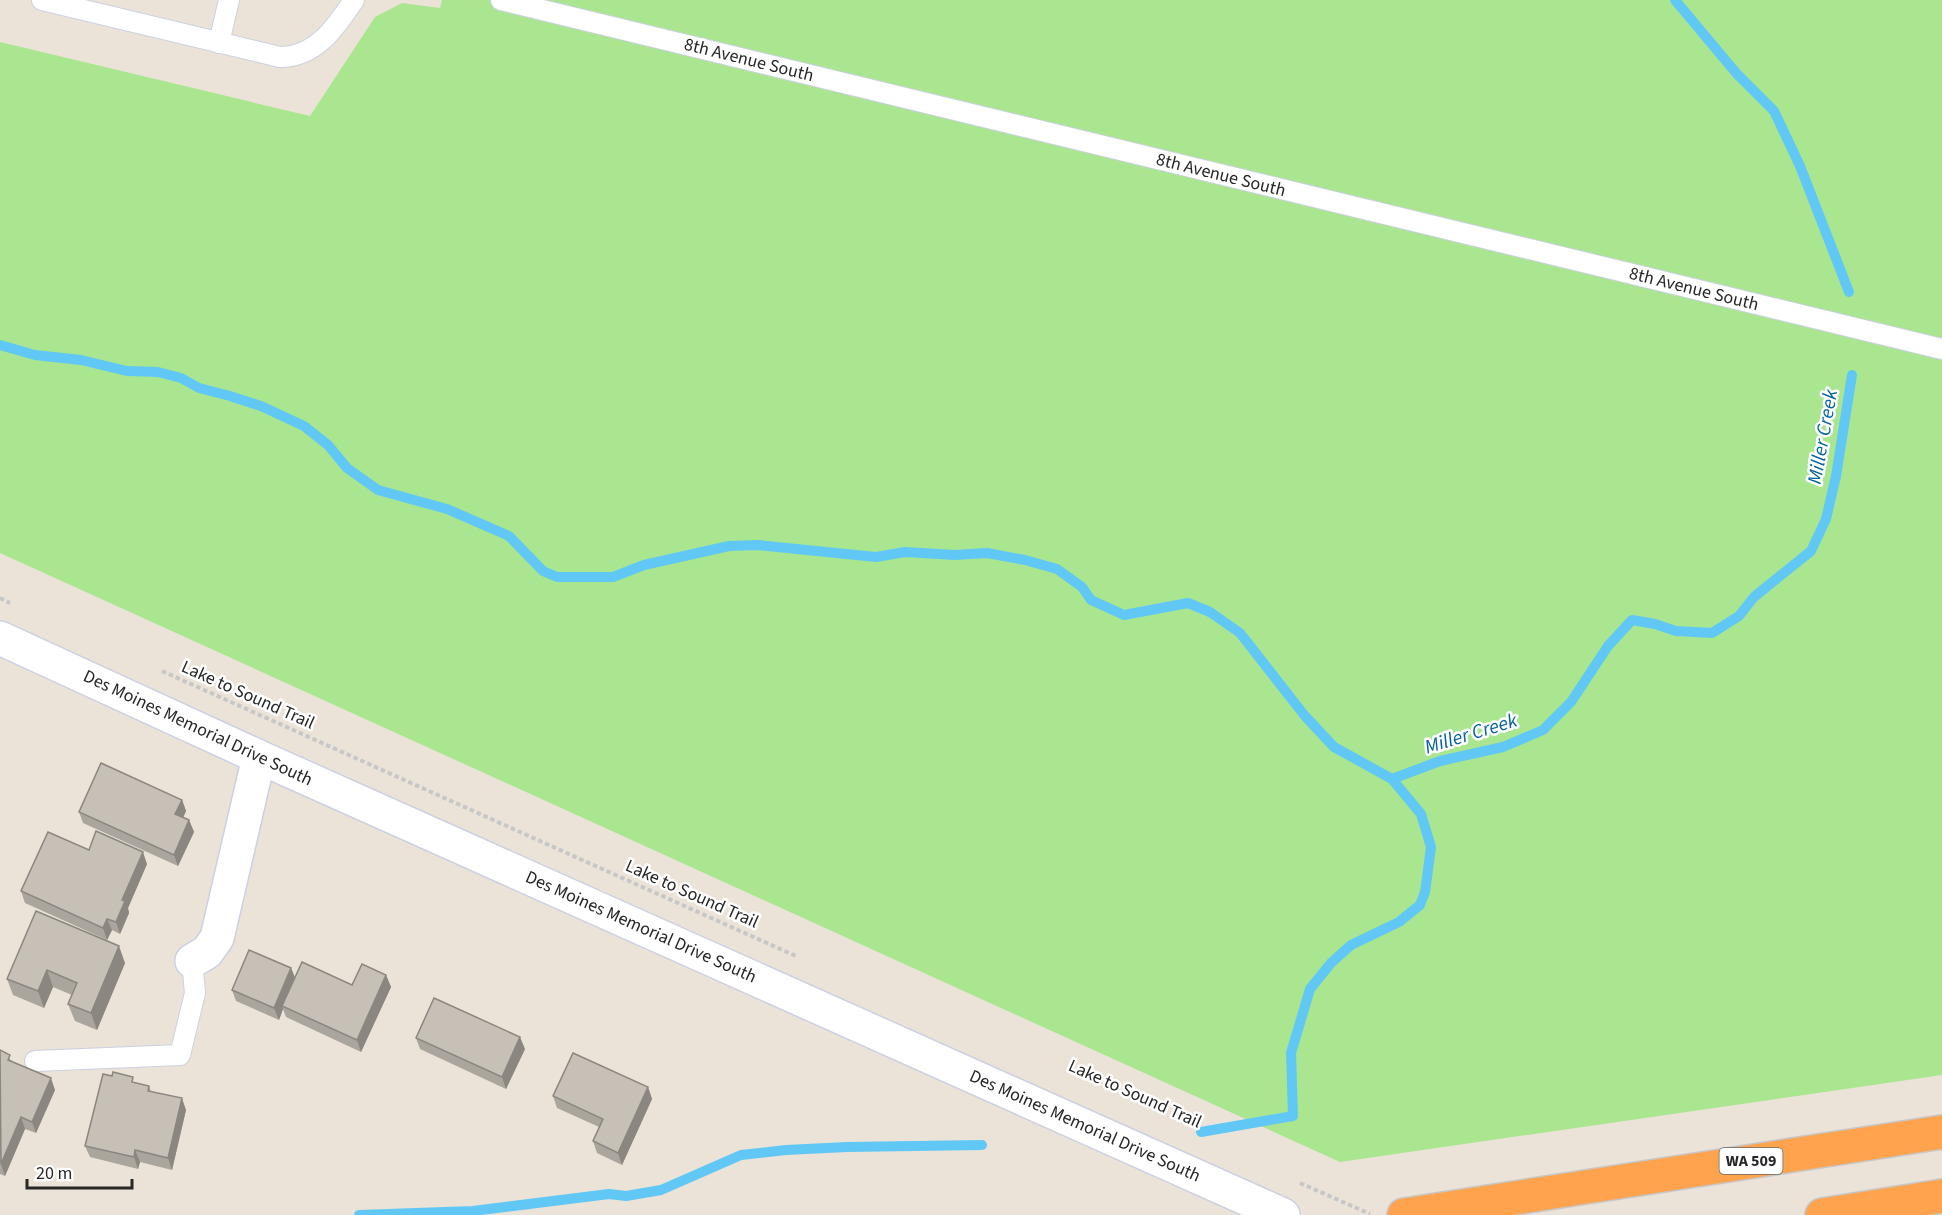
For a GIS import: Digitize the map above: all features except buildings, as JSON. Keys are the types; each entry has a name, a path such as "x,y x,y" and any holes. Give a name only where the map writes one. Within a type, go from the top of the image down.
{"highway":[{"name":"WA 509","path":"1404,1215 1942,1132"},
{"path":"1822,1215 1942,1196"}],"main road":[{"name":"Des Moines Memorial Drive South","path":"0,638 259,757 1283,1215"},
{"path":"192,961 207,952 217,938 259,757"}],"lane":[{"path":"42,0 280,57 302,54 321,43 354,0"},
{"path":"219,43 229,0"},
{"name":"8th Avenue South","path":"501,0 1942,349"},
{"path":"35,1061 180,1055 195,993 192,961"}],"path":[{"path":"0,598 11,603"},
{"name":"Lake to Sound Trail","path":"152,667 806,961"},
{"path":"1296,1181 1372,1215"}],"green space":[{"path":"442,0 1942,0 1942,1075 1340,1162 0,553 0,42 310,116 375,17 402,3 440,8"}],"waterway":[{"name":"Miller Creek","path":"1675,0 1737,74 1774,111 1800,166 1849,292"},
{"path":"0,345 35,355 81,360 127,371 158,372 181,378 199,388 261,406 304,426 328,445 347,468 378,490 447,509 509,536 543,571 557,577 613,577 644,565 729,546 758,545 876,557 905,552 955,555 987,553 1057,569 1082,587 1091,600 1124,615 1188,603 1210,612 1240,633 1305,716 1334,747 1392,779"},
{"name":"Miller Creek","path":"1201,1132 1293,1116 1291,1053 1310,989 1331,963 1351,945 1399,922 1420,905 1425,892 1431,847 1421,814 1392,779 1440,761 1503,747 1543,730 1571,702 1608,646 1632,620 1676,631 1712,633 1739,616 1754,597 1811,551 1826,519 1836,476 1852,375"},
{"path":"359,1215 473,1211 609,1194 626,1196 661,1190 741,1155 847,1147 982,1145"}]}
